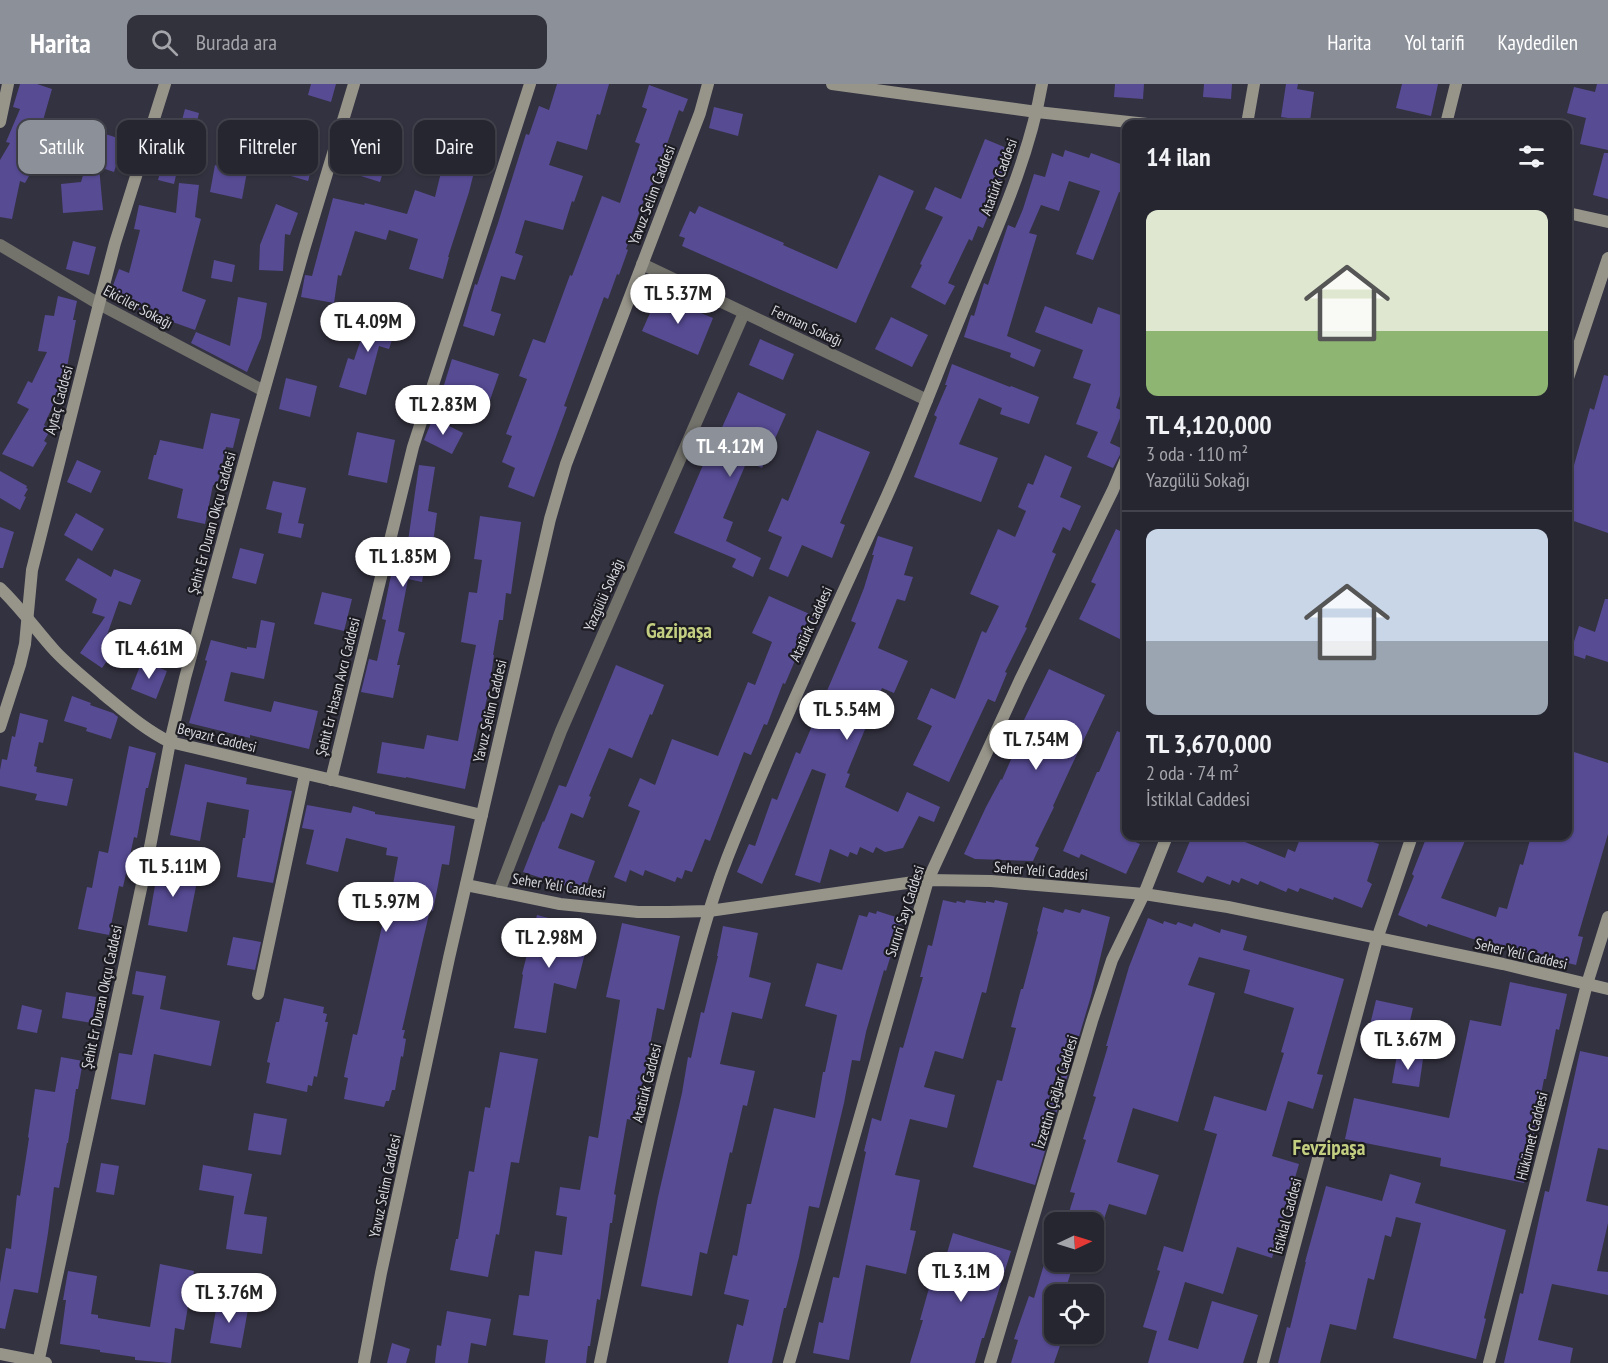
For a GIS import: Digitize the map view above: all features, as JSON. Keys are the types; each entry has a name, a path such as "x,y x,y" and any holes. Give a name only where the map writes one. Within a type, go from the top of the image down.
{"street":[{"path":"0,122 8,84"},
{"name":"Aytaç Caddesi","path":"0,727 25,644 32,570 38,541 115,243 165,84"},
{"name":"Şehit Er Duran Okçu Caddesi","path":"41,1363 170,742 191,655 305,246 354,84"},
{"name":"Şehit Er Hasan Avcı Caddesi","path":"331,780 412,447 530,84"},
{"name":"Yavuz Selim Caddesi","path":"364,1363 444,982 550,519 566,464 700,113 708,84"},
{"path":"832,84 887,87 1037,112 1122,121"},
{"name":"Atatürk Caddesi","path":"600,1363 632,1210 663,1080 709,910 733,844 800,686 888,495 927,400 1020,169 1037,112 1042,84"},
{"path":"1248,120 1254,84"},
{"path":"1447,120 1456,84"},
{"path":"1572,214 1608,222"},
{"name":"Ekiciler Sokağı","path":"0,245 99,304 264,391"},
{"path":"1572,366 1608,258"},
{"name":"Ferman Sokağı","path":"642,264 927,400"},
{"name":"Yazgülü Sokağı","path":"499,892 561,731 744,313"},
{"name":"Sururi Say Caddesi","path":"789,1363 928,880 1122,469"},
{"name":"Beyazıt Caddesi","path":"0,588 55,650 82,675 144,727 170,742 482,815"},
{"name":"Şehit Er Hasan Avcı Caddesi","path":"258,994 305,774"},
{"name":"İzzettin Çağlar Caddesi","path":"990,1363 1112,960 1144,894 1165,840"},
{"name":"İstiklal Caddesi","path":"1263,1363 1377,939 1411,840"},
{"name":"Seher Yeli Caddesi","path":"466,885 560,904 638,912 709,910 928,880 990,882 1144,894 1228,907 1503,964 1608,989"},
{"name":"Hükümet Caddesi","path":"1489,1363 1587,984 1608,918"},
{"path":"0,1354 41,1363"}],"building":[{"path":"20,84 37,84 52,89 43,120 18,120 18,174 30,174 25,183 20,181 12,219 0,217 0,160 10,143 6,142 20,109 13,107"},
{"path":"311,84 336,84 331,102 308,95"},
{"path":"557,84 609,84 600,115 597,114 587,150 557,141 549,165 583,176 563,230 525,220 515,253 523,256 515,280 501,276 491,311 501,314 494,336 463,326 526,134 529,135 539,106 549,110"},
{"path":"1115,84 1144,84 1143,99 1114,97"},
{"path":"1204,84 1232,84 1231,99 1203,97"},
{"path":"1286,84 1298,84 1297,89 1314,92 1310,120 1281,117"},
{"path":"1402,84 1438,84 1431,116 1396,108"},
{"path":"1597,84 1608,84 1608,150 1580,144 1586,118 1567,113 1574,87 1595,92"},
{"path":"649,85 688,99 683,112 679,110 648,198 645,197 626,249 628,250 619,275 617,274 608,299 604,297 534,497 508,487 515,468 502,462 512,436 506,434 527,379 519,376 533,339 545,343 602,196 620,203 640,144 635,142 647,109 642,107"},
{"path":"714,107 743,114 738,136 709,128"},
{"path":"185,109 199,113 197,120 182,120"},
{"path":"105,134 117,138 117,162 114,172 105,169"},
{"path":"985,139 1014,151 983,228 978,226 972,241 969,239 948,283 955,286 945,305 911,287 943,217 925,209 935,187 961,199"},
{"path":"1065,150 1089,158 1091,153 1122,165 1122,193 1119,192 1093,260 1076,254 1100,191 1069,181 1059,211 1041,205 1029,233 1037,235 1007,336 1041,350 1034,367 1010,357 1011,353 964,337 971,315 974,316 984,283 988,285 1008,225 1015,228 1034,174 1045,177 1052,153 1063,157"},
{"path":"1604,153 1608,153 1608,199 1593,195"},
{"path":"215,165 218,166 218,174 247,174 242,199 210,192"},
{"path":"83,174 100,174 103,210 63,213 61,184 81,182"},
{"path":"160,174 176,174 174,184 158,180"},
{"path":"284,174 310,174 308,181"},
{"path":"355,174 382,174 380,182"},
{"path":"441,174 474,174 443,279 409,269 418,239 389,230 386,240 355,231 341,276 338,275 334,303 301,297 305,275 312,276 333,198 364,205 365,203 407,214 415,190 435,197"},
{"path":"879,175 914,191 856,323 682,246 685,238 679,236 690,211 695,214 699,206 837,269"},
{"path":"179,183 199,185 195,217 201,219 182,291 206,300 195,330 139,310 140,305 110,294 119,269 129,273 140,230 134,229 139,205 176,213"},
{"path":"276,204 298,213 290,235 285,234 283,271 259,270 260,245"},
{"path":"73,241 96,247 89,275 66,269"},
{"path":"214,260 235,265 232,282 211,278"},
{"path":"658,295 713,318 698,355 642,331"},
{"path":"58,296 77,301 73,320 76,320 67,367 70,369 44,425 51,429 44,441 47,443 33,467 2,454 29,409 17,403 28,381 32,383 47,352 38,351 45,315 54,316"},
{"path":"238,297 267,303 261,338 247,372 191,343 196,332 230,346"},
{"path":"1045,306 1092,324 1098,307 1122,316 1122,389 1116,408 1122,411 1122,413 1110,443 1122,449 1122,451 1113,468 1087,457 1098,432 1076,424 1091,384 1073,378 1083,350 1035,332"},
{"path":"370,312 398,322 389,349 379,346 366,395 339,387 348,358 354,360"},
{"path":"891,317 928,335 912,367 875,349"},
{"path":"760,339 794,354 783,380 749,365"},
{"path":"452,359 499,374 490,400 444,385"},
{"path":"952,364 1039,397 1029,424 1000,414 1002,408 979,398 959,444 998,458 981,502 914,477 937,417 934,415 947,385 945,385"},
{"path":"1604,375 1608,376 1608,533 1572,520 1572,472 1590,408 1594,410"},
{"path":"286,378 317,386 310,417 279,409"},
{"path":"738,392 786,414 762,468 747,461 723,518 733,522 726,541 761,558 753,577 732,567 736,559 674,533"},
{"path":"211,413 240,419 233,448 226,447 217,486 213,485 205,524 177,518 183,489 148,479 160,440 203,449"},
{"path":"433,418 463,433 452,454 424,440"},
{"path":"817,430 870,452 840,523 845,525 832,558 802,545 788,577 769,569 782,537 768,531 782,498 788,501"},
{"path":"357,432 395,440 387,483 348,475"},
{"path":"1045,455 1072,467 1060,497 1081,506 1070,531 1063,527 1052,552 1056,554 1025,627 1027,628 1005,672 1007,673 995,702 988,699 949,782 913,765 932,726 917,719 931,688 955,699 982,631 986,633 999,606 970,594 998,529 1015,537 1026,511 1018,507 1028,483 1033,485"},
{"path":"77,460 101,471 91,493 67,482"},
{"path":"419,465 435,467 428,511 437,513 433,543 429,543 422,582 408,579 398,631 405,633 397,665 400,665 393,698 361,692 369,659 377,661 386,620 382,619 397,546 407,548"},
{"path":"0,471 27,486 28,489 24,496 26,497 20,510 0,498"},
{"path":"273,481 306,488 298,523 304,524 301,538 278,533 282,513 266,509"},
{"path":"76,513 104,529 92,551 64,535"},
{"path":"480,516 521,522 511,594 506,593 503,620 499,620 490,684 481,726 478,726 465,789 377,773 382,742 424,749 427,735 458,741 476,645 461,642 469,592 477,593 482,560 474,559"},
{"path":"0,527 14,532 3,568 0,568"},
{"path":"1116,529 1122,532 1122,640 1079,619 1096,584 1091,582"},
{"path":"878,536 913,547 904,575 913,577 905,601 897,599 878,648 908,661 894,693 882,688 847,773 850,774 845,787 898,812 907,792 940,807 934,822 919,816 903,848 885,852 876,847 873,853 860,847 857,855 850,852 848,857 830,849 820,883 795,875 826,774 812,769 762,884 737,872 749,844 755,846 772,798 777,800 796,752 800,754 856,623 851,621 864,588"},
{"path":"240,548 264,554 256,584 232,578"},
{"path":"78,558 111,577 114,569 141,580 131,605 119,601 107,635 119,644 102,668 80,653 105,617 92,613 97,599 65,580"},
{"path":"322,592 352,599 344,631 314,624"},
{"path":"769,596 814,616 785,684 783,683 767,725 764,724 751,755 744,752 710,841 705,839 692,872 685,870 682,879 677,877 675,882 645,870 643,876 630,870 626,882 614,877 640,811 628,806 640,778 655,785 672,739 718,756 748,682 755,685 772,642 752,633"},
{"path":"1605,599 1608,599 1608,662 1586,655 1585,659 1572,655 1579,626 1595,632"},
{"path":"261,620 275,623 264,679 231,672 224,701 271,712 274,701 318,711 309,749 189,723 211,640 247,649 247,647 256,648"},
{"path":"142,661 167,671 156,699 131,689"},
{"path":"616,665 664,685 632,758 609,748 589,796 591,797 583,818 571,813 558,848 595,861 584,892 523,872 559,785 566,787"},
{"path":"1049,669 1105,695 1035,846 1039,848 1033,861 975,859 964,854 986,807 1002,780 1023,732 1019,730"},
{"path":"72,696 118,717 111,739 64,721"},
{"path":"20,713 48,720 43,743 39,742 34,766 37,767 36,772 73,779 67,806 35,800 37,794 0,786 2,759 7,760"},
{"path":"1117,731 1122,733 1122,840 1131,840 1140,844 1126,874 1081,854 1079,858 1063,851 1097,772"},
{"path":"129,746 156,753 148,788 146,788 137,838 134,837 123,887 119,886 109,935 78,929 87,887 92,888 99,851 108,853"},
{"path":"1574,752 1608,763 1608,834 1578,936 1583,937 1576,965 1482,942 1428,924 1427,927 1398,915 1425,840 1465,840 1441,898 1496,917 1499,907 1507,909 1520,864 1523,865 1530,840 1572,840 1574,806 1572,805"},
{"path":"185,764 247,778 246,784 292,791 273,883 237,877 249,810 207,802 200,841 170,835"},
{"path":"307,805 351,813 353,806 375,812 375,814 455,826 449,865 442,864 433,911 430,910 402,1030 405,1030 403,1038 406,1039 395,1090 392,1090 389,1101 386,1101 384,1107 344,1099 348,1078 344,1077 353,1034 357,1035 383,922 386,923 398,857 386,855 387,848 346,838 338,872 306,864 314,830 302,828"},
{"path":"1190,840 1240,840 1285,858 1288,849 1295,852 1300,840 1368,840 1379,844 1367,881 1372,884 1362,908 1334,897 1333,900 1300,888 1298,892 1288,888 1286,892 1260,881 1258,885 1241,878 1239,883 1232,880 1230,885 1207,876 1203,883 1177,872"},
{"path":"159,863 199,871 187,932 148,925"},
{"path":"943,900 956,903 957,901 965,903 966,900 994,903 995,900 1008,903 986,993 982,992 963,1059 935,1051 924,1087 955,1095 947,1128 910,1119 895,1175 920,1180 910,1230 916,1231 906,1274 866,1265 849,1360 813,1353 819,1322 823,1323 833,1277 839,1278 872,1118 881,1121 900,1047 903,1048 923,977 920,977 928,945 932,946"},
{"path":"1043,907 1063,913 1065,909 1080,913 1082,909 1110,917 1091,996 1035,1185 973,1167 997,1080 1002,1081 1016,1028 1011,1027 1021,989 1023,989"},
{"path":"877,911 902,919 886,971 884,970 860,1061 852,1060 819,1208 809,1206 799,1257 786,1308 784,1308 772,1363 728,1363 737,1324 743,1326 749,1300 724,1294 733,1255 737,1256 747,1204 751,1204 774,1108 815,1118 837,1015 805,1006 817,963 842,970 859,915 867,917 869,912 876,914"},
{"path":"537,915 591,929 576,989 554,983 546,1033 514,1028 522,974"},
{"path":"1148,918 1163,924 1164,921 1176,925 1178,922 1192,927 1194,923 1220,933 1221,929 1247,936 1243,950 1344,979 1317,1074 1323,1075 1313,1109 1288,1101 1272,1156 1299,1164 1272,1258 1237,1247 1223,1294 1185,1282 1168,1340 1198,1349 1212,1301 1258,1315 1243,1363 1148,1363 1157,1331 1143,1327 1160,1271 1157,1270 1164,1246 1183,1252 1217,1134 1204,1130 1214,1096 1266,1111 1284,1053 1281,1052 1294,1008 1244,993 1250,970 1199,957 1188,985 1215,993 1178,1122 1133,1108 1117,1162 1159,1175 1146,1215 1109,1204 1104,1219 1104,1212 1069,1212 1075,1193 1070,1192 1086,1140 1083,1139 1096,1097 1093,1096 1129,967"},
{"path":"622,923 680,936 664,1010 657,1008 636,1121 627,1119 600,1300 597,1299 586,1363 545,1363 548,1340 513,1335 519,1295 529,1296 535,1251 562,1255 567,1217 556,1215 560,1187 580,1190 589,1136 598,1138 620,1000 606,997"},
{"path":"723,926 758,933 749,977 771,983 762,1019 732,1012 720,1064 755,1071 747,1106 743,1105 732,1153 730,1152 707,1254 700,1252 692,1296 641,1286 688,1057 691,1058 701,1012 704,1013"},
{"path":"233,937 261,942 255,970 227,965"},
{"path":"136,971 166,976 160,1009 220,1021 211,1066 154,1054 145,1105 111,1099 119,1053 132,1055 144,996 132,994"},
{"path":"1510,982 1567,994 1559,1030 1556,1029 1546,1079 1544,1079 1524,1183 1440,1166 1441,1158 1345,1139 1354,1098 1449,1118 1470,1020 1501,1026"},
{"path":"66,992 96,997 92,1023 62,1018"},
{"path":"284,998 324,1007 323,1013 327,1014 325,1022 328,1022 317,1077 314,1076 312,1086 308,1085 307,1092 266,1083 270,1063 267,1062"},
{"path":"1376,1000 1413,1008 1406,1038 1369,1029"},
{"path":"22,1005 42,1010 37,1033 17,1029"},
{"path":"1580,1051 1608,1057 1608,1150 1598,1148 1586,1201 1608,1206 1608,1223 1597,1271 1608,1272 1608,1295 1552,1284 1538,1340 1573,1348 1570,1363 1504,1363 1520,1293 1523,1294 1545,1191 1549,1192"},
{"path":"500,1052 538,1059 519,1163 511,1162 499,1235 496,1234 488,1277 450,1270 456,1239 458,1239 469,1171 474,1172 485,1107 490,1108"},
{"path":"1397,1055 1423,1059 1419,1087 1392,1083"},
{"path":"61,1057 83,1061 59,1188 54,1187 38,1293 14,1289 5,1329 0,1328 0,1283 6,1248 11,1249 17,1195 20,1196 35,1089 55,1092"},
{"path":"254,1113 287,1119 281,1155 248,1150"},
{"path":"101,1163 119,1166 114,1195 96,1192"},
{"path":"203,1165 252,1174 244,1214 267,1217 262,1254 226,1249 234,1196 199,1190"},
{"path":"1390,1174 1421,1183 1415,1203 1506,1230 1476,1359 1393,1338 1421,1223 1396,1217 1391,1237 1385,1235 1374,1280 1368,1278 1356,1330 1330,1324 1320,1363 1278,1363 1287,1327 1290,1328 1326,1186 1382,1201"},
{"path":"953,1233 1011,1251 984,1338 982,1338 975,1363 910,1363 923,1320 920,1320 931,1281 938,1283"},
{"path":"160,1264 194,1271 184,1330 175,1328 171,1363 135,1360 135,1357 60,1344 66,1300 63,1300 68,1271 97,1276 91,1314 98,1315 98,1318 150,1327"},
{"path":"1044,1264 1044,1272 1071,1272 1067,1284 1044,1284 1044,1344 1061,1344 1054,1363 1011,1363 1018,1340 1014,1339 1029,1296 1034,1298"},
{"path":"218,1299 249,1304 241,1348 210,1343"},
{"path":"447,1311 491,1319 486,1346 471,1343 468,1363 435,1363 437,1345 441,1346"},
{"path":"392,1343 410,1349 406,1363 387,1363"}],"district":[{"name":"Gazipaşa","path":"679,631"},
{"name":"Fevzipaşa","path":"1329,1148"}]}
